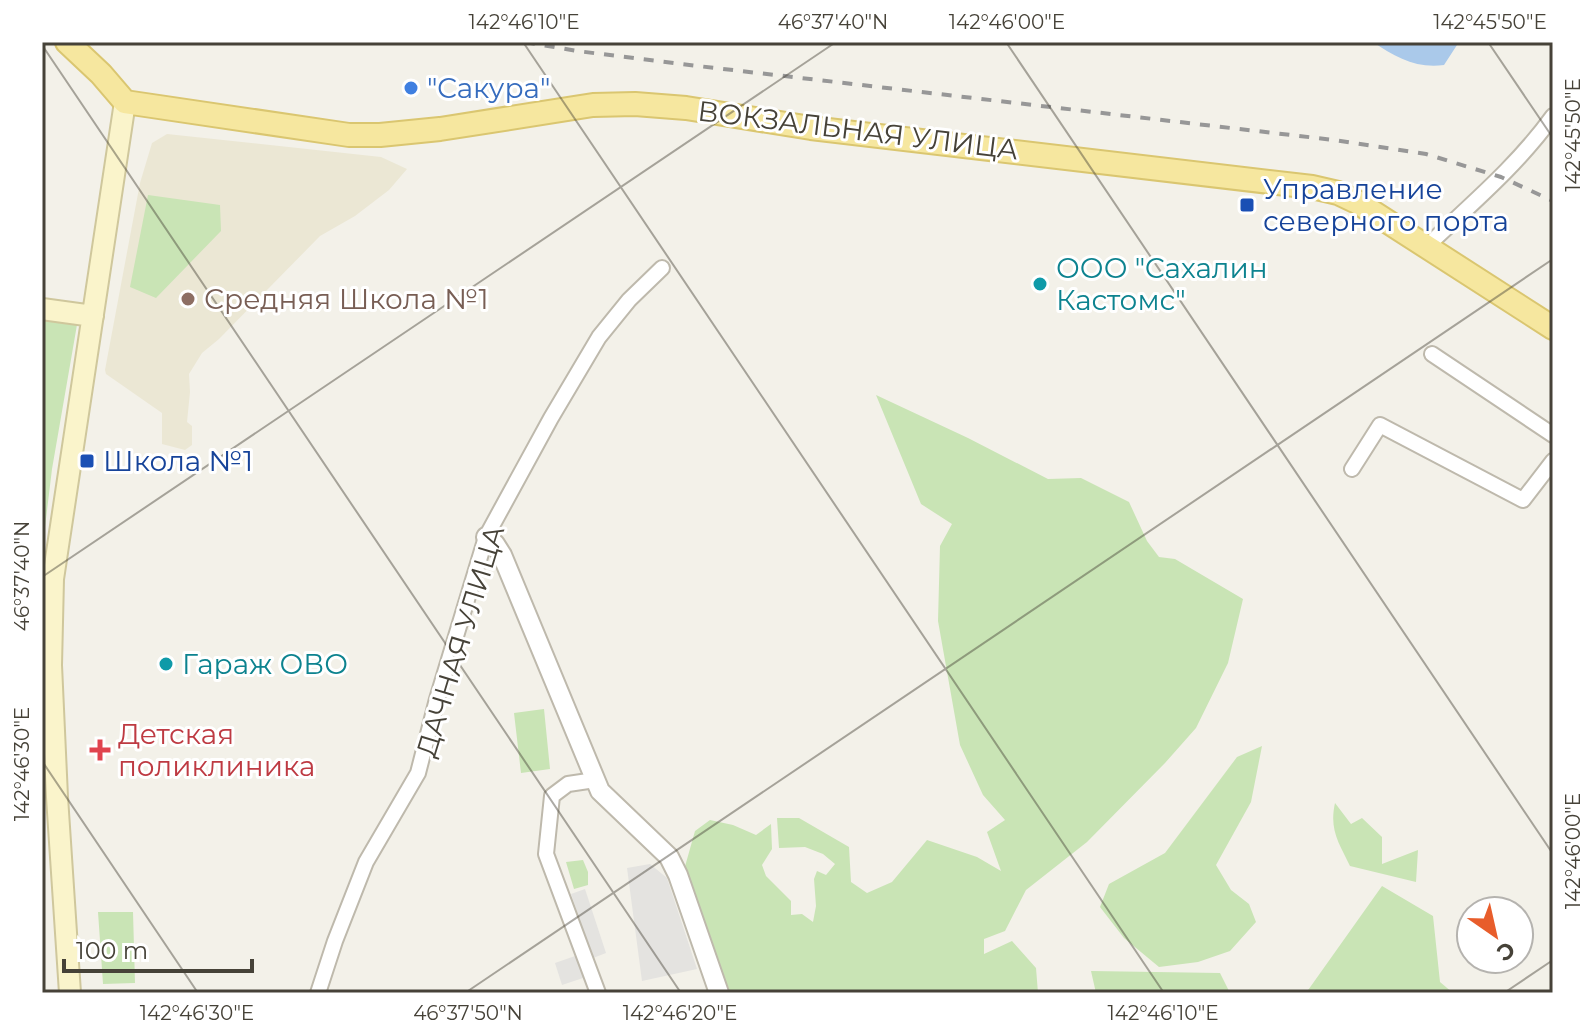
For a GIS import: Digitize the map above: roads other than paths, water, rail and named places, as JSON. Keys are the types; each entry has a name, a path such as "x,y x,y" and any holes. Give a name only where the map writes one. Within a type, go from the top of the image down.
{"main road":[{"path":"67,42 125,102 93,316 48,578 57,797 70,993"},
{"name":"ВОКЗАЛЬНАЯ УЛИЦА","path":"125,102 349,135 440,129 593,105 635,104 686,108 811,128 1312,187 1338,193 1357,202 1553,328"},
{"path":"42,309 93,316"}],"street":[{"path":"1426,247 1501,177 1553,116"},
{"name":"ДАЧНАЯ УЛИЦА","path":"318,993 366,862 418,773 486,537 599,337 629,300 662,268"},
{"path":"1432,354 1553,435"},
{"path":"1352,469 1380,425 1523,500 1553,461"},
{"path":"486,537 502,555 600,791 669,857 719,993"},
{"path":"595,780 568,784 552,796 546,854 598,993"}],"water":[{"path":"1373,42 1462,42 1444,65 1434,66 1407,61"}],"railway":[{"path":"525,42 698,66 1334,140 1426,154 1501,177 1553,201"}],"place":[{"name":"\"Сакура\"","path":"411,88"},
{"name":"Управление северного порта","path":"1247,205"},
{"name":"ООО \"Сахалин Кастомс\"","path":"1040,284"},
{"name":"Средняя Школа №1","path":"188,299"},
{"name":"Школа №1","path":"87,461"},
{"name":"Гараж ОВО","path":"166,664"},
{"name":"Детская поликлиника","path":"100,750"}]}
